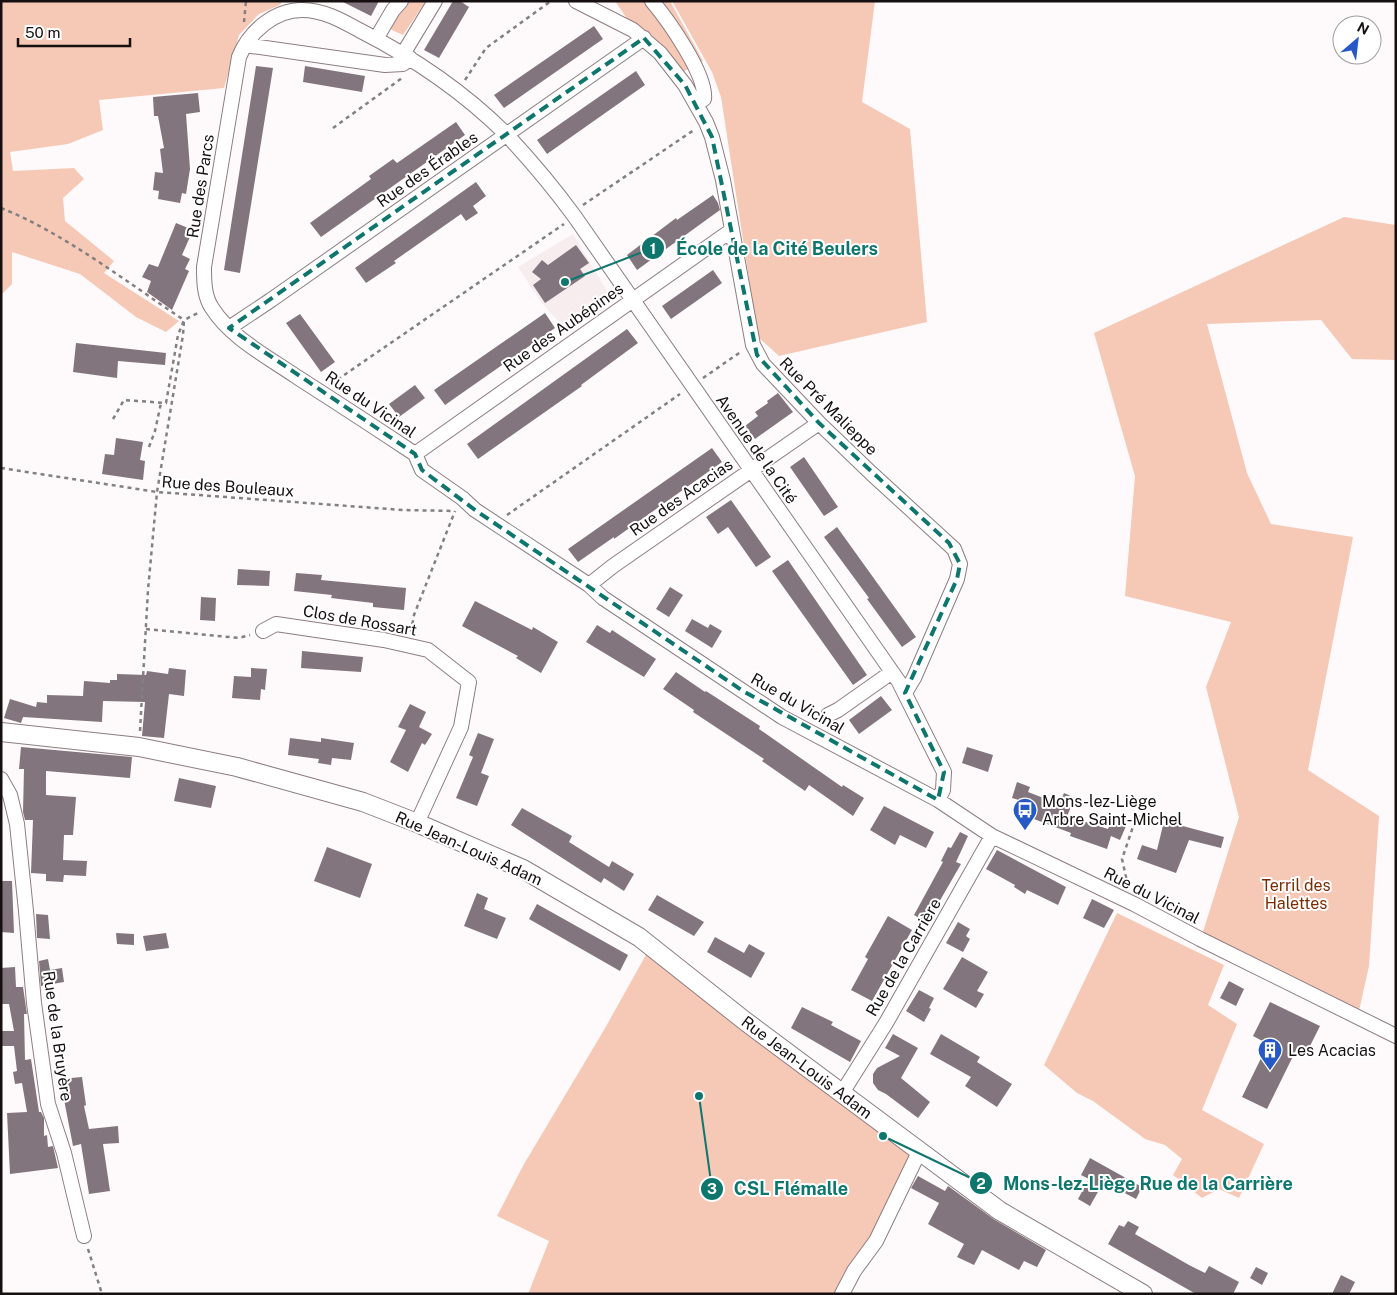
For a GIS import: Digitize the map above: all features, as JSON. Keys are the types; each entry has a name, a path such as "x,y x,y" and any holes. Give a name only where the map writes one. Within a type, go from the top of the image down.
{"street":[{"path":"376,38 393,10 401,1"},
{"path":"245,45 385,65 406,59 435,1"},
{"name":"Rue Pré Malieppe","path":"576,1 620,22 644,38 673,68 706,122 719,158 753,345 757,355 766,368 819,423 949,543 958,556 960,564 957,580 914,678 905,693"},
{"path":"652,1 680,41 700,79 704,99 696,104"},
{"name":"Avenue de la Cité","path":"245,45 261,26 282,13 302,10 316,11 332,16 376,38 456,92 506,134 545,178 573,215 892,672 905,693 944,772 943,790 938,800"},
{"name":"Rue des Érables","path":"229,328 644,38"},
{"name":"Rue des Parcs","path":"229,328 220,320 210,306 204,283 204,267 239,57 245,45"},
{"name":"Rue des Aubépines","path":"414,454 732,230"},
{"name":"Rue du Vicinal","path":"229,328 245,341 414,454 422,470 495,523 588,585 603,598 782,717 938,800 992,836 1134,904 1200,939 1396,1036"},
{"name":"Rue des Acacias","path":"588,585 819,423"},
{"name":"Clos de Rossart","path":"263,630 276,624 384,640 428,650 469,682 461,727 417,823"},
{"name":"Rue du Vicinal","path":"828,715 892,672"},
{"name":"Rue Jean-Louis Adam","path":"1,732 140,747 237,767 363,802 523,869 639,937 745,1021 1000,1211 1143,1294"},
{"name":"Rue de la Bruyère","path":"1,779 10,795 17,824 34,1003 48,1104 64,1153 84,1236"},
{"name":"Rue de la Carrière","path":"842,1093 886,1023 992,836"},
{"path":"842,1294 854,1271 876,1241 920,1150"}],"path":[{"path":"456,92 486,48 551,1"},
{"path":"333,128 401,79 404,74 406,59"},
{"path":"320,392 706,122"},
{"path":"1,208 42,228 78,250 184,320"},
{"path":"113,419 124,400 166,403 178,335 184,320"},
{"path":"140,747 146,628 157,492 184,320"},
{"path":"495,523 692,385 753,345"},
{"path":"149,447 155,431 161,403"},
{"name":"Rue des Bouleaux","path":"1,468 157,492 403,510 455,511 414,614 409,646"},
{"path":"146,628 239,638 263,630"},
{"path":"1134,904 1126,880 1122,859 1136,818 1150,813"},
{"path":"84,1236 102,1294"}],"highlighted area":[{"path":"644,38 685,85 712,137 757,355 819,423 949,543 960,564 957,579 905,693 944,772 938,800 743,691 475,510 422,470 415,454 229,328"}],"shaded area":[{"path":"573,234 611,298 566,330 541,302 518,267"}],"green space":[{"path":"1,1 282,1 280,5 259,14 239,35 224,88 99,100 103,130 68,144 10,152 13,171 74,168 84,179 63,198 65,221 114,261 104,273 179,321 166,332 136,317 80,274 12,252 12,284 1,295"},
{"path":"402,1 426,1 403,35 392,30 389,25"},
{"path":"615,1 670,1 703,61 679,74 632,26"},
{"path":"672,1 875,1 862,102 910,129 927,322 779,356 758,337 721,97 712,72"},
{"name":"Terril des Halettes","path":"1344,217 1396,225 1396,360 1352,359 1321,320 1207,324 1247,473 1271,524 1353,537 1308,770 1379,816 1369,966 1359,1011 1202,935 1239,817 1206,687 1231,622 1125,596 1135,476 1094,333"},
{"path":"1117,913 1224,965 1208,1005 1237,1024 1202,1110 1264,1144 1239,1198 1219,1189 1202,1198 1173,1175 1182,1159 1165,1145 1145,1139 1093,1101 1077,1093 1044,1065"},
{"path":"647,953 921,1162 849,1294 528,1294 549,1241 497,1216 524,1164 604,1030"}],"building":[{"path":"341,1 379,1 371,16"},
{"path":"453,1 460,1 469,7 439,58 424,50"},
{"path":"594,26 603,39 504,108 494,95"},
{"path":"256,66 273,68 240,273 224,270"},
{"path":"305,66 365,76 362,92 303,82"},
{"path":"636,71 645,85 547,154 537,140"},
{"path":"198,93 200,112 186,114 190,169 186,194 182,193 180,203 158,199 159,191 153,190 155,172 163,173 160,149 164,148 158,116 154,116 153,97"},
{"path":"456,122 465,135 321,237 310,223 371,179 369,176 393,159 397,163"},
{"path":"476,182 486,196 473,206 478,213 466,221 461,214 366,283 355,268"},
{"path":"713,195 720,210 637,270 627,255 676,218 677,220"},
{"path":"176,223 193,230 182,255 190,259 185,269 189,271 172,310 147,292 151,281 142,277 149,264 158,267"},
{"path":"576,245 589,263 580,269 585,276 545,303 533,285 541,279 532,272 542,260 548,265"},
{"path":"713,270 722,283 671,319 662,306"},
{"path":"545,313 555,328 445,405 434,390"},
{"path":"300,314 335,362 321,372 286,323"},
{"path":"627,329 638,343 582,386 478,459 467,444"},
{"path":"76,343 166,353 165,365 118,361 117,378 73,372"},
{"path":"415,385 425,398 399,417 389,404"},
{"path":"778,393 793,412 755,439 745,426 758,416 755,412"},
{"path":"116,438 143,442 140,460 145,461 143,480 102,474 105,454 114,455"},
{"path":"712,448 722,462 614,539 614,537 578,562 568,549"},
{"path":"804,457 838,507 824,516 790,467"},
{"path":"731,500 771,557 756,567 728,527 718,534 706,517"},
{"path":"837,527 916,637 902,647 824,537"},
{"path":"788,560 867,675 853,685 772,571"},
{"path":"238,569 270,571 269,586 237,585"},
{"path":"296,573 322,575 321,580 406,588 404,610 373,607 373,603 331,598 332,595 294,591"},
{"path":"670,587 683,595 669,617 656,609"},
{"path":"201,597 216,598 215,621 200,620"},
{"path":"475,601 532,630 533,627 558,642 541,673 516,658 518,656 462,626"},
{"path":"692,619 708,628 710,624 722,631 712,648 685,631"},
{"path":"597,625 610,633 612,630 656,659 644,677 586,642"},
{"path":"302,651 363,657 361,672 301,668"},
{"path":"169,668 186,670 184,696 169,694 164,738 142,736 145,702 103,701 102,722 23,717 21,723 4,718 10,699 36,707 37,702 47,703 47,695 83,696 84,681 110,683 110,680 117,680 117,674 146,675 147,671 168,674"},
{"path":"251,668 267,669 265,690 261,689 260,700 232,698 234,676 251,677"},
{"path":"676,672 760,726 759,729 842,787 843,785 864,798 853,816 809,785 805,791 762,761 764,759 693,712 694,710 663,689"},
{"path":"881,696 892,710 859,734 849,720"},
{"path":"410,704 426,712 419,727 432,734 425,745 422,743 408,772 390,762 406,730 398,727"},
{"path":"478,733 494,739 481,773 489,776 477,806 456,798 473,757 469,755"},
{"path":"290,738 321,742 321,738 354,743 351,760 332,758 331,765 318,763 319,759 288,755"},
{"path":"21,747 132,757 130,778 46,771 46,795 76,797 73,835 64,835 63,860 87,861 86,876 64,875 63,882 46,881 46,874 31,873 33,820 25,820 23,812 24,769 19,769"},
{"path":"967,747 993,755 988,772 962,763"},
{"path":"179,778 216,786 211,808 174,801"},
{"path":"1017,782 1030,787 1028,792 1059,804 1064,793 1075,798 1067,816 1108,829 1112,820 1126,826 1120,840 1111,836 1107,849 1070,836 1071,833 1018,813 1022,801 1012,798"},
{"path":"884,806 934,832 926,848 900,835 895,845 870,830"},
{"path":"522,808 572,836 569,842 609,867 612,861 634,874 624,891 604,878 601,883 511,825"},
{"path":"1164,821 1224,837 1221,848 1189,840 1176,873 1137,859 1142,845 1157,850"},
{"path":"960,832 968,836 956,862 961,864 927,923 914,915 943,862 941,861 948,847 951,848"},
{"path":"327,847 372,864 360,898 314,881"},
{"path":"997,850 1066,887 1058,905 1027,890 1025,894 1014,887 1015,885 986,869"},
{"path":"1,881 12,881 14,933 1,932"},
{"path":"477,893 488,898 484,909 506,918 497,939 464,926"},
{"path":"657,895 704,922 694,936 648,910"},
{"path":"1092,899 1114,910 1104,928 1083,918"},
{"path":"537,904 628,955 620,971 529,919"},
{"path":"36,914 48,915 50,939 37,938"},
{"path":"888,916 912,930 872,1001 851,990 868,959 865,957"},
{"path":"958,922 970,929 966,936 970,939 963,952 946,943"},
{"path":"116,933 134,934 134,945 117,944"},
{"path":"166,933 169,948 146,951 143,936"},
{"path":"715,937 744,953 749,944 765,953 751,978 707,952"},
{"path":"962,957 988,972 977,991 984,994 976,1008 943,989"},
{"path":"48,959 50,970 62,968 64,982 41,986 39,961"},
{"path":"15,967 16,987 23,987 27,1014 24,1014 25,1060 31,1059 39,1112 41,1112 44,1118 44,1136 47,1135 48,1147 53,1146 58,1168 10,1174 7,1113 27,1112 22,1083 15,1084 13,1072 17,1071 14,1046 1,1046 1,1031 14,1031 9,1004 1,1004 1,968"},
{"path":"1229,981 1244,989 1236,1006 1220,998"},
{"path":"919,990 934,998 924,1022 906,1011"},
{"name":"Les Acacias","path":"1270,1002 1320,1026 1308,1050 1298,1046 1267,1109 1242,1097 1268,1044 1253,1036"},
{"path":"802,1007 833,1022 831,1025 861,1041 850,1062 791,1028"},
{"path":"893,1034 918,1048 901,1078 930,1102 918,1118 878,1090 873,1083 873,1074 877,1068 900,1056 885,1048"},
{"path":"941,1034 980,1057 977,1062 1012,1084 997,1107 965,1086 971,1077 930,1054"},
{"path":"82,1077 86,1105 84,1106 89,1129 118,1126 119,1143 103,1144 110,1191 89,1194 81,1144 73,1146 60,1079"},
{"path":"1090,1158 1142,1187 1136,1199 1117,1189 1116,1191 1103,1183 1090,1206 1078,1199 1089,1179 1081,1175"},
{"path":"918,1176 945,1191 948,1186 995,1220 1046,1250 1037,1267 1024,1261 1019,1270 982,1250 974,1265 957,1257 964,1244 928,1224 939,1203 911,1188"},
{"path":"1128,1221 1139,1227 1135,1234 1189,1265 1205,1273 1209,1266 1239,1282 1233,1294 1196,1294 1108,1244 1119,1225 1124,1227"},
{"path":"1256,1267 1268,1273 1262,1285 1250,1278"},
{"path":"1341,1275 1355,1282 1349,1294 1332,1294"}],"place":[{"name":"École de la Cité Beulers","path":"565,282"},
{"name":"Mons-lez-Liège Arbre Saint-Michel","path":"1025,831"},
{"name":"Les Acacias","path":"1270,1071"},
{"name":"CSL Flémalle","path":"699,1096"},
{"name":"Mons-lez-Liège Rue de la Carrière","path":"883,1136"}]}
